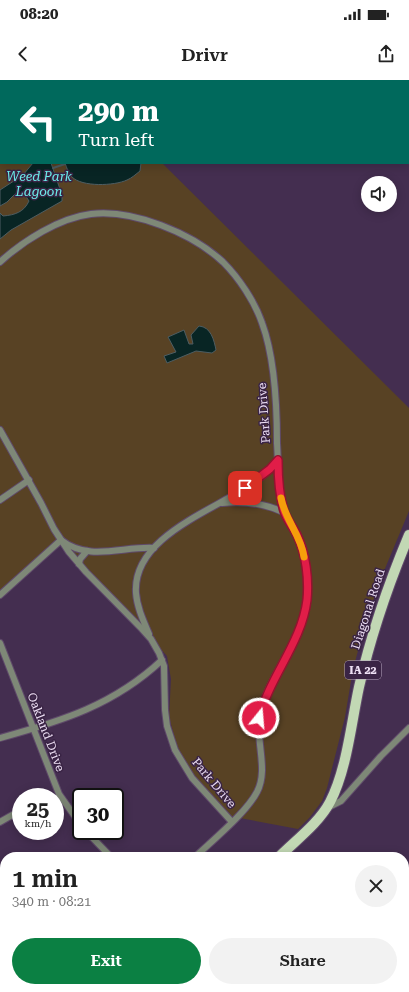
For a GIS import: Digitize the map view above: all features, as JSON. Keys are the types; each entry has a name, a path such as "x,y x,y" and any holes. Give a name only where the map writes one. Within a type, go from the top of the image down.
{"main road":[{"name":"Diagonal Road","path":"327,808 337,788 370,643 391,578 409,535"},
{"name":"IA 22","path":"284,852 317,820 327,808"}],"street":[{"name":"Park Drive","path":"0,262 16,249 54,226 80,216 105,213 134,217 176,232 214,255 224,264 246,292 259,314 266,334 272,364 280,488 285,513 297,534 304,554 307,587 305,610 295,638 261,710 258,729 262,775 258,790 250,803 200,852"},
{"name":"Park Drive","path":"0,430 68,552 151,639 162,660 167,726 176,750 196,782 232,822"},
{"path":"151,639 141,615 136,592 142,565 154,548 162,540 199,513 218,504 256,481 278,460"},
{"path":"0,500 29,480"},
{"path":"218,504 232,502 261,504 271,506 285,513"},
{"path":"2,594 61,540 68,544 87,550 111,552 141,547 154,548"},
{"path":"79,564 80,558 87,550"},
{"name":"Oakland Drive","path":"0,642 56,788"},
{"path":"0,738 34,729 82,712 108,700 141,679 162,660"},
{"path":"327,808 341,801 381,756 409,728"},
{"name":"Oakland Drive","path":"64,802 72,813"},
{"path":"0,822 12,815"},
{"path":"95,840 106,852"}],"shaded area":[{"path":"0,164 163,164 409,408 409,511 379,583 364,629 353,669 345,717 327,788 322,801 310,817 298,829 229,816 191,773 177,746 169,717 171,679 167,656 138,624 81,567 60,538 0,591"}],"water":[{"name":"Weed Park Lagoon","path":"32,164 51,164 62,195 62,201 11,230 0,239 0,213 3,216 15,214 25,208 29,201 25,195 15,194 7,202 0,206 0,190 23,175"},
{"name":"Weed Park Lagoon","path":"65,164 141,164 140,171 129,179 107,184 83,183 72,177"},
{"path":"199,326 209,331 213,338 216,350 212,353 196,351 167,363 164,356 176,352 168,337 184,330 189,344 193,344 191,335"}],"waterway":[{"path":"53,168 65,164"}],"slow traffic":[{"path":"281,498 288,520 302,545 304,557"}],"route":[{"path":"245,488 256,481 278,460 282,503 288,520 302,545 306,564 307,599 305,610 295,638 266,698 259,718"}]}
